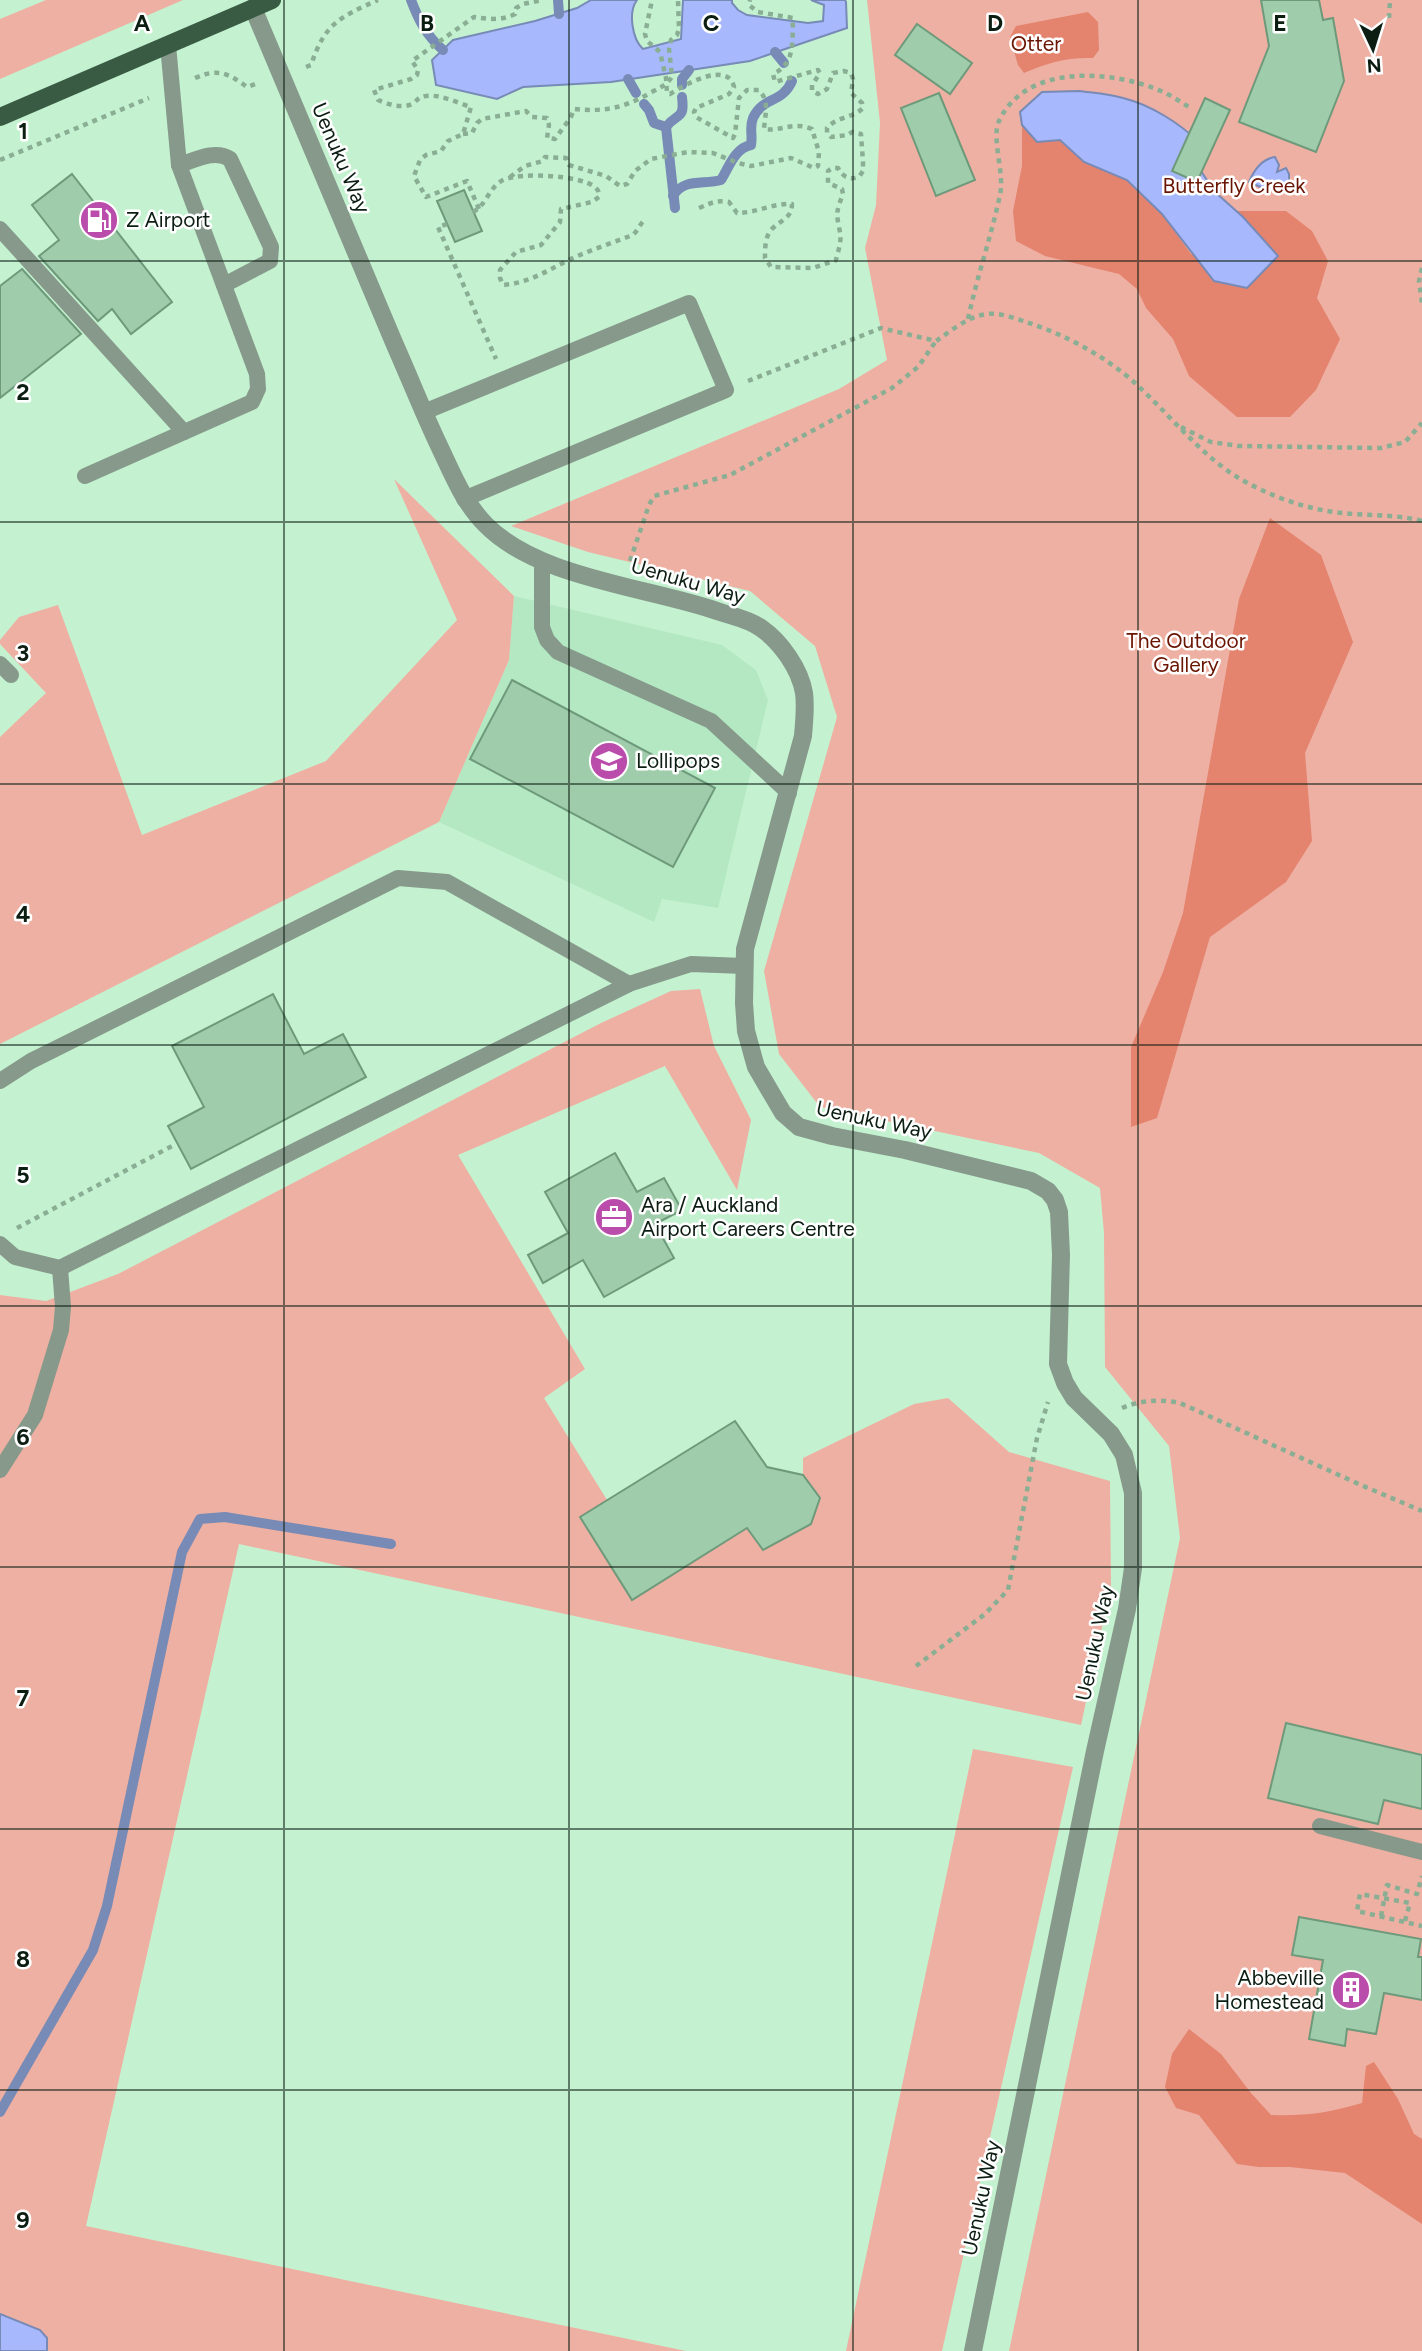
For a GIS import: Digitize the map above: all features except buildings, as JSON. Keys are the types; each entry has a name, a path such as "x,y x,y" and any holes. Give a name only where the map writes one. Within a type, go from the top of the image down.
{"main road":[{"path":"0,117 272,0"}],"street":[{"name":"Uenuku Way","path":"253,8 424,412 464,499 486,525 516,548 542,562 622,586 685,600 753,624 771,636 785,652 799,677 804,692 803,736 745,949 744,966 746,1031 756,1067 783,1113 799,1127 1031,1181 1040,1185 1055,1200 1059,1212 1059,1364 1065,1383 1074,1398 1124,1455 1134,1505 1133,1568 1127,1609 1095,1751 973,2351"}],"lane":[{"path":"85,476 252,402 258,389 257,374 179,165 167,45"},
{"path":"179,165 215,154 230,159 271,247 270,261 224,285"},
{"path":"0,229 184,432"},
{"path":"424,412 689,303 726,390 464,499"},
{"path":"542,562 542,627 547,640 558,652 711,721 789,793"},
{"path":"0,1082 31,1061 398,878 447,881 629,984"},
{"path":"0,1244 15,1257 60,1268 629,984 691,964 744,966"},
{"path":"0,1470 35,1415 61,1330 63,1307 60,1268"},
{"path":"1320,1826 1422,1852"}],"path":[{"path":"463,134 471,107 430,95 406,106 392,105 378,100 374,90 417,75 418,70 412,61 474,17 489,20 510,17 515,14 516,8 542,0"},
{"path":"510,177 525,166 543,161 545,157 559,156 566,158 569,164 606,176 620,186 627,184 635,171 651,159 688,152 705,151 751,166 791,159 814,168 818,166 819,152 812,129 785,126 764,129 765,98 759,90 743,92 733,138 696,117 694,112 696,108 729,94 734,88 733,81 728,77 712,75 667,93 669,49 671,40 679,29 678,0"},
{"path":"699,208 712,201 729,202 737,213 744,214 792,204 788,216 771,230 767,238 765,258 771,267 813,268 836,260 840,232 836,224 837,209 843,194 842,189 828,183 828,172 832,168 838,168 845,177 851,179 859,177 863,171 862,134 852,132 831,137 827,133 831,123 863,108 862,103 851,93 853,79 850,73 833,73 827,89 818,94 812,92 812,85 820,73 818,71 775,82 773,74 785,67 791,55 793,18 758,12 750,5 750,0"},
{"path":"1389,18 1390,0"},
{"path":"652,1 645,34 647,41 660,52 669,77"},
{"path":"968,320 1000,194 998,123 1015,99 1035,85 1065,77 1100,76 1130,80 1164,91 1189,107"},
{"path":"480,209 467,181 426,197 414,177 420,160 426,155 441,151 448,141 472,133 482,119 526,111 532,117 547,118 547,138 555,139 574,109 594,111 627,106 666,85"},
{"path":"473,212 480,209 499,182 523,174 582,181 596,188 599,197 592,202 561,209 560,222 541,245 516,252 500,270 503,285 531,279 577,256 633,234 646,219"},
{"path":"447,224 438,227 505,380"},
{"path":"1422,268 1419,281 1422,303"},
{"path":"622,586 654,496 730,475 892,388 918,368 936,341 968,320 988,314 1007,316 1045,328 1088,350 1133,381 1178,425 1237,476 1282,498 1342,513 1378,514 1422,521"},
{"path":"726,390 881,328 936,341"},
{"path":"1178,425 1212,442 1239,446 1381,448 1405,442 1422,423"},
{"path":"16,1228 174,1145"},
{"path":"916,1666 985,1614 1008,1590 1037,1438 1059,1364"},
{"path":"1095,1419 1134,1402 1168,1400 1180,1403 1422,1510"},
{"path":"1381,1916 1387,1885 1417,1894 1422,1876"},
{"path":"1405,1922 1410,1903 1360,1894 1357,1911 1422,1926"}],"shaded area":[{"name":"Lollipops","path":"514,596 722,645 756,670 768,700 718,908 662,899 654,922 439,822 509,660"}],"green space":[{"path":"46,0 183,0 0,79 0,19"},
{"path":"867,0 1422,0 1422,2351 1009,2351 1180,1538 1169,1446 1105,1367 1104,1233 1100,1188 1039,1153 820,1107 779,1054 764,971 837,717 815,646 750,591 588,552 511,526 839,389 887,360 865,248 876,205 880,123"},
{"name":"Otter","path":"1088,12 1098,22 1099,50 1093,58 1057,61 1024,73 1018,65 1010,37 1016,26"},
{"path":"1022,125 1037,142 1060,140 1084,162 1127,179 1162,214 1191,254 1278,256 1237,211 1286,211 1312,231 1328,261 1317,298 1340,339 1316,390 1290,417 1237,417 1189,376 1173,339 1146,308 1137,289 1119,274 1045,256 1016,241 1013,211 1022,166"},
{"path":"394,479 514,596 509,660 439,822 0,1044 0,737 46,693 0,644 0,640 19,617 58,605 142,835 326,761 457,620"},
{"path":"1270,518 1321,555 1353,642 1305,753 1312,841 1286,882 1210,937 1157,1118 1131,1127 1131,1047 1163,972 1183,913 1239,599"},
{"path":"700,989 714,1046 751,1120 737,1190 665,1066 458,1155 585,1369 544,1398 607,1500 580,1517 632,1600 747,1528 763,1550 811,1524 820,1498 803,1475 803,1458 914,1404 948,1398 1009,1452 1110,1481 1111,1585 1081,1725 239,1544 86,2226 686,2351 0,2351 0,1295 46,1301 118,1274 601,1023 671,991"},
{"path":"973,1749 1073,1767 942,2351 846,2351"},
{"path":"1189,2029 1221,2054 1271,2115 1317,2113 1362,2103 1366,2066 1374,2062 1398,2099 1414,2134 1422,2139 1422,2224 1345,2173 1237,2164 1199,2115 1176,2108 1165,2087 1172,2054"}],"water":[{"path":"591,0 637,0 632,25 636,39 643,49 681,39 683,0 732,0 738,10 747,15 808,23 823,21 824,5 811,0 845,0 847,28 750,61 611,82 523,87 497,99 436,85 432,60 453,40 535,21 577,8"},
{"path":"1079,91 1118,97 1144,105 1183,128 1199,142 1201,171 1215,192 1243,217 1278,256 1247,288 1214,281 1162,214 1127,180 1084,162 1060,140 1037,142 1022,125 1020,112 1042,92"},
{"path":"1275,157 1279,165 1277,172 1286,168 1289,174 1289,185 1269,190 1249,182 1259,166"},
{"path":"0,2314 40,2330 47,2338 47,2351 0,2351"}],"waterway":[{"path":"411,0 424,27 443,50"},
{"path":"558,0 559,14"},
{"path":"775,52 784,63"},
{"path":"682,85 682,79 689,70"},
{"path":"628,79 636,93"},
{"path":"673,196 677,190 688,184 721,180 737,154 751,145 752,122 757,111 783,93 792,81"},
{"path":"666,127 681,113 682,97"},
{"path":"644,104 654,123 666,127 675,208"},
{"path":"0,2112 93,1950 107,1906 182,1552 200,1519 225,1517 391,1544"}],"place":[{"name":"Z Airport","path":"99,220"},
{"name":"Lollipops","path":"609,761"},
{"name":"Ara / Auckland Airport Careers Centre","path":"614,1217"},
{"name":"Abbeville Homestead","path":"1351,1990"}],"park label":[{"name":"Butterfly Creek","path":"1234,186"},
{"name":"The Outdoor Gallery","path":"1186,653"}]}
